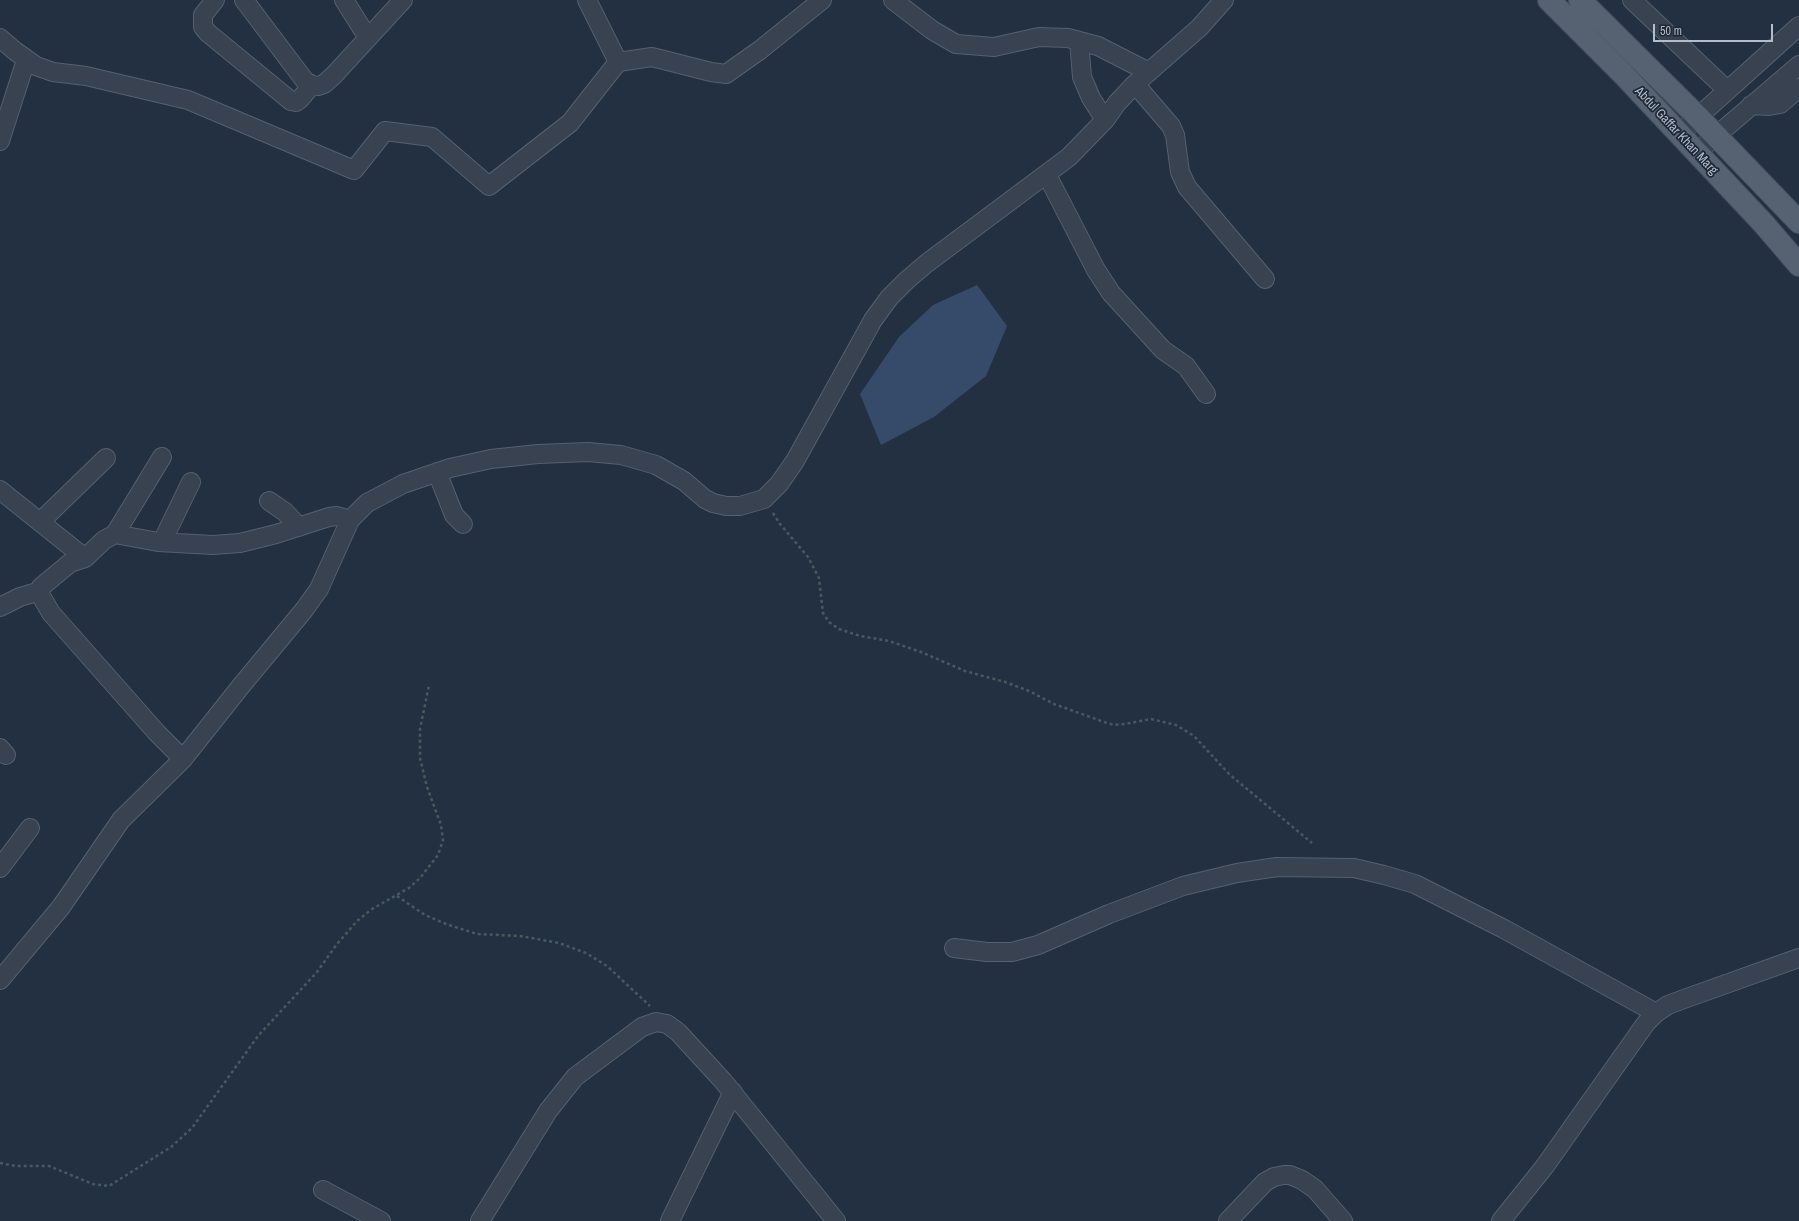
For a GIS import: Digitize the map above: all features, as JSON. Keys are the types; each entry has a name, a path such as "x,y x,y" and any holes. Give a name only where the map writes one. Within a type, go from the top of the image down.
{"main road":[{"name":"Abdul Gaffar Khan Marg","path":"1549,0 1624,75 1763,223 1799,264"},
{"name":"Abdul Gaffar Khan Marg","path":"1580,0 1697,116 1799,222"}],"street":[{"path":"215,0 203,15 203,27 208,33 291,101 296,102 300,99 312,85"},
{"path":"244,0 305,80 312,85 324,84 334,75 402,0"},
{"path":"344,0 368,38"},
{"path":"587,0 618,62"},
{"path":"0,38 26,60 36,66 53,72 86,76 188,100 354,170 385,131 432,137 489,186 570,123 618,62 652,57 711,72 726,74 760,50 822,0"},
{"path":"893,0 932,30 956,44 994,48 1039,37 1068,38 1098,46 1149,72"},
{"path":"0,980 61,907 121,820 183,759 304,610 319,589 350,520 367,503 403,484 437,472 491,459 538,454 588,452 621,455 656,465 684,481 705,499 713,503 726,506 740,506 764,499 779,484 795,461 873,320 889,298 907,280 927,264 1069,157 1105,120 1117,103 1135,84 1200,28 1224,0"},
{"path":"1632,0 1727,90"},
{"path":"1679,134 1697,116 1799,26"},
{"path":"1079,41 1082,77 1091,98 1105,120"},
{"path":"0,141 26,60"},
{"path":"1696,153 1715,135 1799,65"},
{"path":"1135,84 1172,126 1180,172 1187,187 1265,279"},
{"path":"0,102 18,86"},
{"path":"1751,105 1769,106 1780,104 1799,88"},
{"path":"1047,175 1082,245 1111,293 1134,316 1163,350 1186,366 1206,394"},
{"path":"162,457 115,534 104,540 85,558 70,563 44,583 40,591 41,596 52,613 157,733 183,759"},
{"path":"40,522 106,458"},
{"path":"437,472 454,515 463,524"},
{"path":"162,542 191,482"},
{"path":"0,490 85,558"},
{"path":"268,501 285,512 299,527"},
{"path":"115,534 162,542 213,545 240,542 299,527 329,517 337,516 350,520"},
{"path":"0,607 20,597 40,591"},
{"path":"0,868 30,828"},
{"path":"954,948 987,952 1012,952 1038,945 1109,914 1184,886 1237,873 1277,867 1354,868 1415,884 1504,928 1656,1013"},
{"path":"1501,1221 1545,1166 1646,1024 1656,1013 1668,1005 1799,958"},
{"path":"480,1221 548,1111 575,1077 642,1027 656,1022 667,1024 678,1032 733,1092 836,1221"},
{"path":"670,1221 733,1092"},
{"path":"1228,1221 1265,1182 1274,1177 1290,1175 1302,1180 1315,1189 1343,1221"},
{"path":"323,1190 381,1221"}],"path":[{"path":"764,499 780,524 797,541 808,557 819,578 823,614 829,622 839,629 850,634 889,641 915,650 965,671 1011,684 1078,714 1114,725 1151,719 1176,725 1194,736 1229,774 1312,843"},
{"path":"0,1163 16,1166 49,1166 92,1184 110,1186 171,1147 192,1128 258,1036 316,972 357,921 372,909 409,888 430,866 438,855 442,840 441,825 426,788 420,758 420,729 429,685"},
{"path":"397,896 425,915 446,924 477,934 520,936 559,943 586,953 607,966 639,995 667,1024"}],"water":[{"path":"977,285 1007,326 986,376 934,417 881,445 860,394 899,337 933,305"}]}
